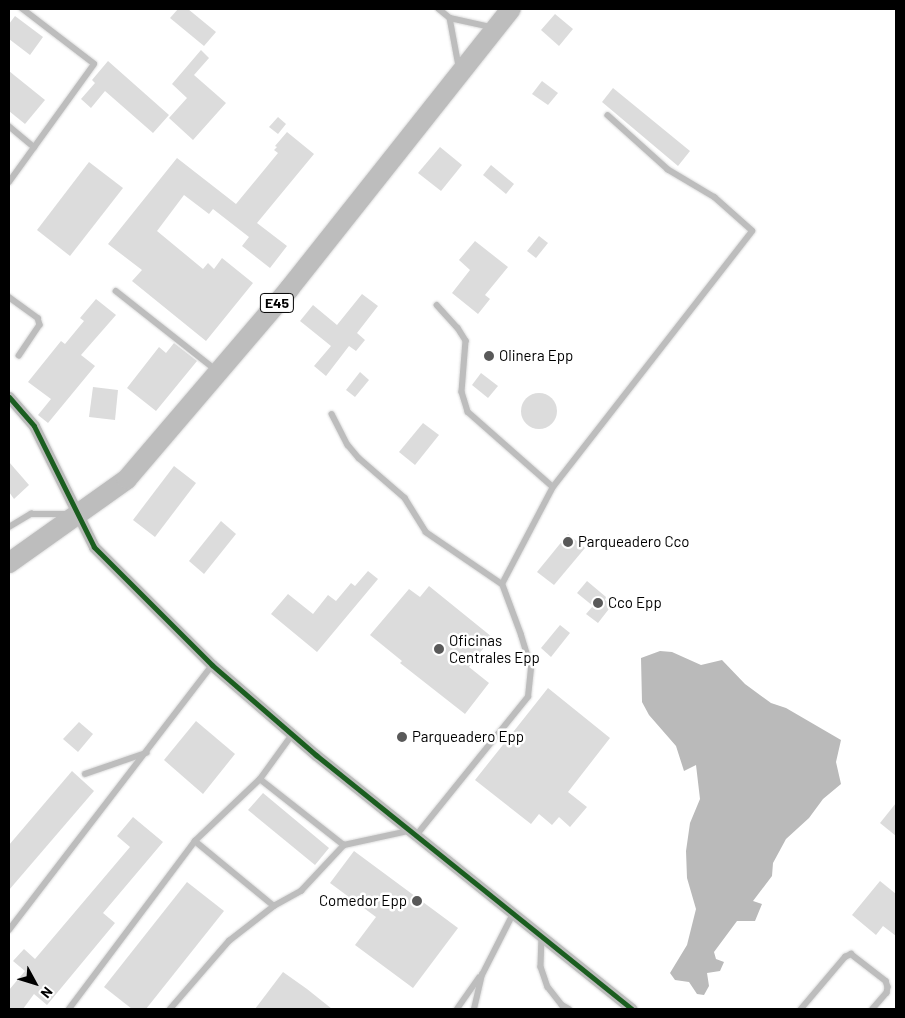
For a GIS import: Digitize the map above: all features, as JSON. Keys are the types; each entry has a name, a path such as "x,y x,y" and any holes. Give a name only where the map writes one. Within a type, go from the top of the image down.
{"highway":[{"name":"E45","path":"9,563 127,479 219,373 460,76 511,9"}],"street":[{"path":"9,397 34,426 94,547 212,665 292,735 412,834 632,1009"}],"lane":[{"path":"9,182 94,64 22,9"},
{"path":"439,9 450,18 496,28"},
{"path":"450,18 460,76"},
{"path":"502,584 553,487 752,231 715,198 668,170 608,116"},
{"path":"9,126 34,147"},
{"path":"116,291 219,373"},
{"path":"9,297 38,318 40,325 19,356"},
{"path":"437,306 458,328 466,342 462,392 468,412 553,487"},
{"path":"170,1009 229,941 274,906 300,891 344,845 412,834 528,697 531,668 522,635 502,584 426,532 405,498 359,458 348,445 332,414"},
{"path":"9,527 31,514 77,515"},
{"path":"9,930 212,665"},
{"path":"69,1009 195,841 260,779 292,735"},
{"path":"85,774 146,753"},
{"path":"260,779 344,845"},
{"path":"195,841 274,906"},
{"path":"457,1009 482,975 513,914"},
{"path":"542,937 540,961 546,980 562,1004 569,1009"},
{"path":"802,1009 845,957 851,954 886,981 887,993 873,1009"},
{"path":"474,1009 482,975"}],"shaded area":[{"path":"660,651 672,652 701,665 722,660 745,684 771,703 786,708 841,740 836,762 841,784 823,799 809,818 786,839 773,863 772,876 753,901 762,904 755,921 737,921 714,952 716,959 724,962 720,971 707,973 709,986 704,995 697,994 689,982 675,980 670,973 687,945 696,909 687,878 686,851 690,823 700,799 696,765 684,771 676,746 649,715 642,702 641,658"}],"building":[{"path":"178,9 188,9 216,32 204,46 170,18"},
{"path":"555,14 573,29 559,46 541,30"},
{"path":"15,16 43,37 30,55 9,39 9,24"},
{"path":"201,50 209,58 194,75 226,103 193,140 169,118 187,98 172,84"},
{"path":"108,61 169,115 153,133 105,91 91,108 81,99 95,83 92,80"},
{"path":"9,71 45,100 25,124 9,111"},
{"path":"542,81 558,93 548,105 532,94"},
{"path":"613,88 690,151 678,166 602,102"},
{"path":"278,117 286,124 278,134 269,127"},
{"path":"287,132 314,154 257,223 287,246 270,268 242,246 249,237 213,209 209,214 184,195 157,231 203,269 208,263 214,269 222,258 253,283 206,341 132,281 142,270 108,244 177,158 236,204 278,153 274,150 277,147 275,146"},
{"path":"440,147 462,165 441,191 418,173"},
{"path":"89,162 123,188 70,256 37,230"},
{"path":"491,165 514,184 506,194 483,175"},
{"path":"539,236 548,243 536,258 527,251"},
{"path":"475,241 508,267 485,295 490,299 478,314 452,293 470,270 459,260"},
{"path":"362,294 378,306 357,333 365,340 356,351 349,346 326,376 314,366 331,346 300,321 313,305 337,325"},
{"path":"96,299 116,315 81,355 95,366 48,423 38,415 51,399 28,382 61,341 65,344 84,321 80,318"},
{"path":"174,343 197,361 156,411 127,388 159,347 166,353"},
{"path":"360,372 369,380 355,397 346,390"},
{"path":"481,373 498,386 488,398 472,385"},
{"path":"93,387 118,390 115,420 89,417"},
{"path":"539,393 552,398 557,411 552,424 539,429 526,424 521,411 526,398"},
{"path":"423,423 439,435 415,465 399,452"},
{"path":"9,462 29,485 14,499 9,492"},
{"path":"174,466 196,483 155,537 133,520"},
{"path":"221,521 236,534 204,574 189,561"},
{"path":"568,534 585,548 554,585 537,572"},
{"path":"368,571 378,579 317,652 271,614 288,594 313,614 328,595 336,601 351,583 355,586"},
{"name":"Cco Epp","path":"587,581 606,597 605,600 612,605 598,623 586,614 593,606 577,593"},
{"name":"Oficinas Centrales Epp","path":"429,586 492,637 469,667 489,683 465,714 400,663 402,661 370,635 409,589 420,597"},
{"path":"560,625 570,633 551,657 541,648"},
{"path":"548,688 610,738 568,792 587,807 570,827 559,817 552,825 539,814 531,824 475,780"},
{"path":"196,721 235,754 203,794 164,760"},
{"path":"79,722 93,734 78,752 63,739"},
{"path":"72,771 94,791 9,890 9,845"},
{"path":"263,793 329,848 315,865 248,810"},
{"path":"896,803 896,836 880,823"},
{"path":"133,817 163,842 103,913 115,923 47,1005 34,994 23,1009 9,1009 9,990 25,971 13,961 24,949 35,959 130,847 117,836"},
{"path":"354,851 458,928 413,988 355,945 376,917 330,883"},
{"path":"880,881 896,894 896,936 883,926 876,935 852,915"},
{"path":"187,882 224,911 146,1009 132,1009 104,987"},
{"path":"283,972 307,989 332,1009 255,1009"}],"cycle path":[{"path":"9,397 34,426 94,547 212,665 316,755 632,1009"}],"place":[{"name":"Olinera Epp","path":"489,356"},
{"name":"Parqueadero Cco","path":"568,542"},
{"name":"Cco Epp","path":"598,603"},
{"name":"Oficinas Centrales Epp","path":"439,649"},
{"name":"Parqueadero Epp","path":"402,737"},
{"name":"Comedor Epp","path":"417,901"}]}
